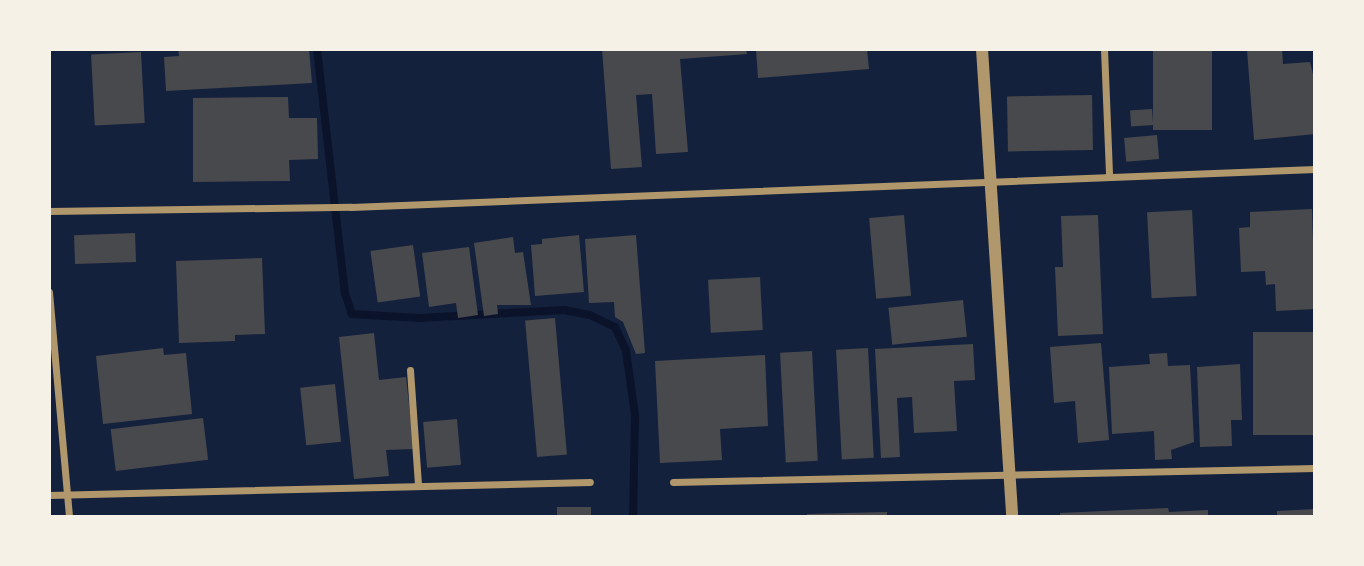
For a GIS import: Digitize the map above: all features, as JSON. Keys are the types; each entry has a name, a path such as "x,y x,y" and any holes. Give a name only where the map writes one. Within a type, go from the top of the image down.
{"street":[{"path":"982,49 1012,517"},
{"path":"1104,49 1109,176"},
{"path":"49,211 351,207 1315,169"},
{"path":"49,292 69,517"},
{"path":"410,370 418,484"},
{"path":"673,482 1009,477 1315,468"},
{"path":"49,495 418,484 590,482"}],"building":[{"path":"178,49 309,49 312,83 166,91 164,57 179,56"},
{"path":"602,49 746,49 747,54 680,59 688,152 656,154 652,94 636,95 642,167 611,169"},
{"path":"756,49 867,49 869,69 758,78"},
{"path":"1153,49 1212,49 1212,130 1153,130"},
{"path":"1282,49 1283,64 1310,62 1315,83 1315,134 1254,140 1247,50"},
{"path":"141,52 145,123 95,126 91,55"},
{"path":"1092,95 1093,150 1008,151 1007,96"},
{"path":"288,97 289,118 317,118 318,159 289,160 290,181 193,182 193,98"},
{"path":"1152,109 1153,125 1131,126 1130,111"},
{"path":"1157,135 1159,159 1126,162 1124,138"},
{"path":"1312,209 1315,309 1276,311 1275,284 1266,285 1265,271 1241,272 1239,228 1250,227 1250,212"},
{"path":"1192,210 1197,296 1152,298 1147,212"},
{"path":"904,215 911,296 876,299 869,218"},
{"path":"1098,215 1103,334 1058,336 1055,267 1063,267 1061,216"},
{"path":"135,233 136,262 75,264 74,235"},
{"path":"579,235 584,292 535,296 531,245 542,244 542,239"},
{"path":"636,235 645,353 636,354 623,322 615,317 614,302 589,303 585,239"},
{"path":"513,237 515,253 523,252 531,305 497,305 498,314 484,316 474,243"},
{"path":"413,245 420,296 378,302 370,251"},
{"path":"469,247 478,315 458,318 456,303 429,307 422,253"},
{"path":"262,258 265,334 235,335 235,341 179,343 176,261"},
{"path":"760,277 763,330 711,333 708,280"},
{"path":"963,300 967,337 892,345 888,308"},
{"path":"555,318 567,454 537,457 525,321"},
{"path":"1253,332 1315,332 1315,435 1253,435"},
{"path":"374,333 379,380 406,377 414,449 386,450 389,476 354,479 339,337"},
{"path":"1101,343 1109,440 1078,443 1075,401 1054,403 1050,347"},
{"path":"973,344 975,380 954,381 957,431 914,433 912,397 897,398 900,457 881,458 875,349"},
{"path":"163,348 164,355 186,353 192,414 103,424 96,356"},
{"path":"868,348 874,458 842,460 836,350"},
{"path":"812,351 818,461 786,463 780,353"},
{"path":"1167,353 1168,366 1190,365 1194,442 1171,450 1172,459 1155,460 1154,431 1112,434 1109,367 1150,364 1149,354"},
{"path":"765,355 768,426 720,429 722,460 660,463 655,361"},
{"path":"1240,364 1242,420 1231,420 1232,446 1200,447 1197,367"},
{"path":"335,384 341,442 306,445 300,388"},
{"path":"203,418 208,460 116,471 111,429"},
{"path":"457,419 461,465 427,468 423,422"},
{"path":"557,507 591,507 591,517 557,517"},
{"path":"1168,508 1169,512 1208,510 1208,517 1060,517 1060,513"},
{"path":"1315,509 1315,517 1277,517 1277,511"},
{"path":"887,512 887,517 807,517 807,514"}],"waterway":[{"path":"317,49 345,293 352,314 419,318 564,310 590,315 615,327 626,351 635,415 633,517"}]}
